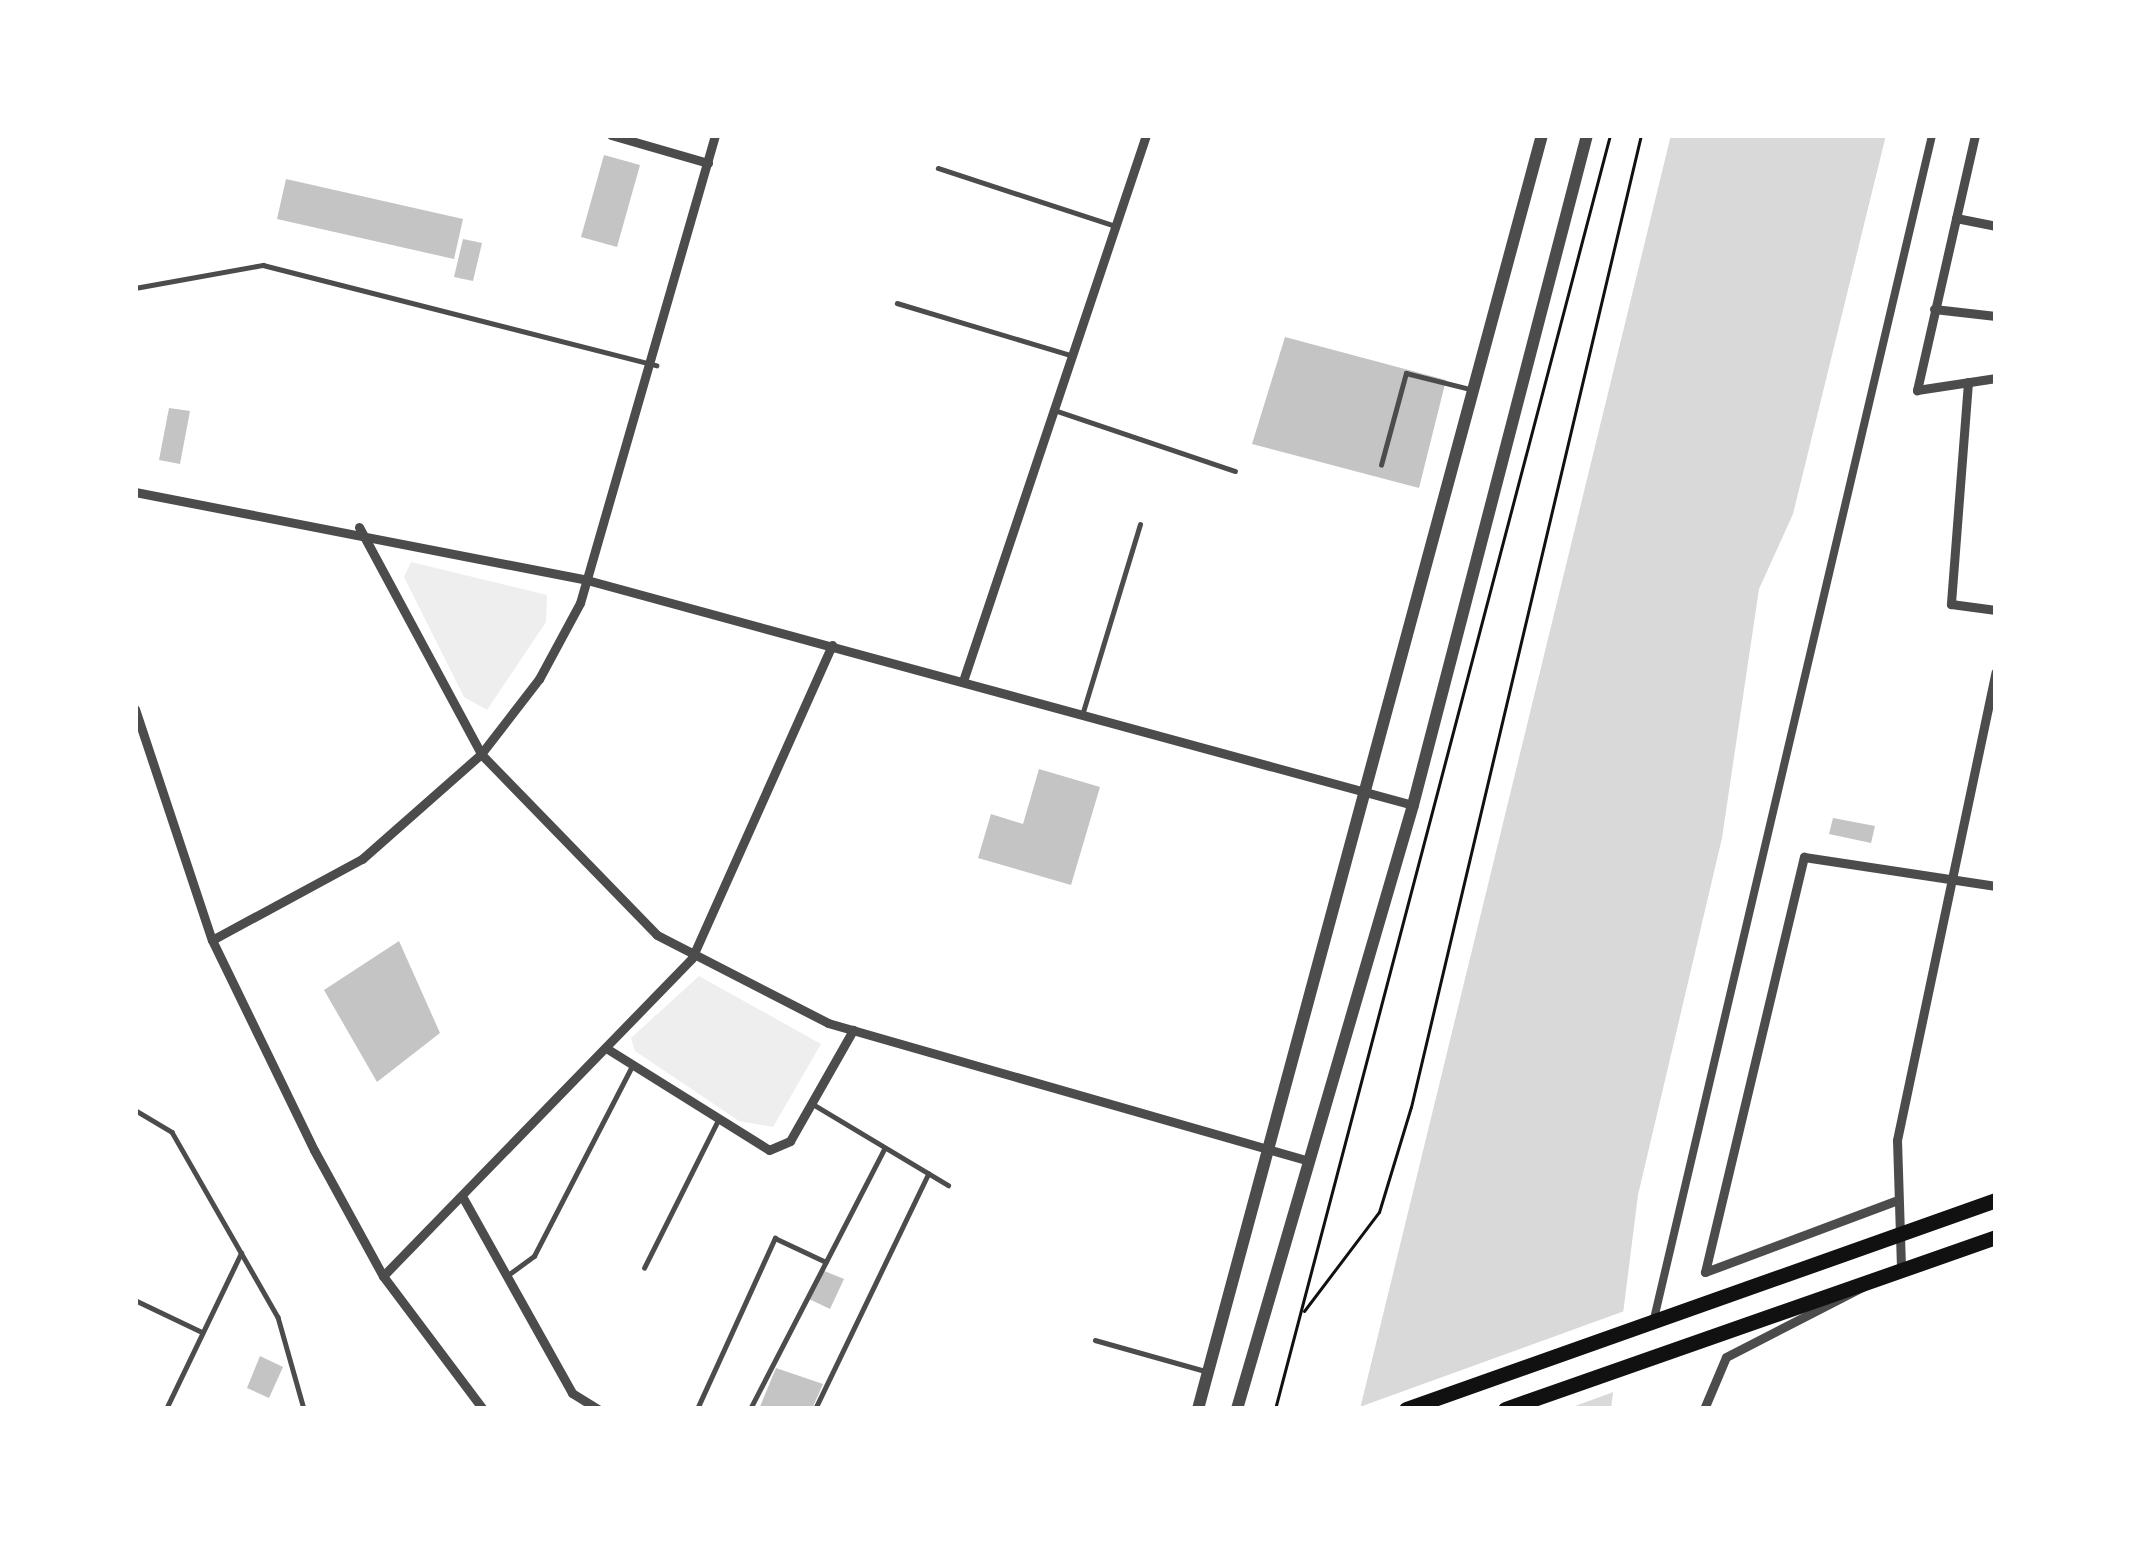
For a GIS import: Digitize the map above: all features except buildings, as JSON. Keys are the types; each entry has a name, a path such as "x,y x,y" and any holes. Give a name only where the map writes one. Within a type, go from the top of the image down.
{"main road":[{"path":"1406,1409 1996,1200"},
{"path":"1505,1409 1996,1237"}],"street":[{"path":"611,135 708,163"},
{"path":"212,940 362,859 481,754 539,679 587,580 656,365 715,135"},
{"path":"964,678 1146,135"},
{"path":"1198,1409 1371,796 1542,135"},
{"path":"1237,1409 1413,806 1587,135"},
{"path":"1653,1324 1932,135"},
{"path":"1975,135 1917,390 1996,378"},
{"path":"1956,218 1996,226"},
{"path":"1934,309 1996,316"},
{"path":"1968,382 1951,604 1996,610"},
{"path":"135,492 359,527 587,580 964,678 1413,806"},
{"path":"359,527 481,754 577,861 692,958 853,1030 1307,1160"},
{"path":"383,1276 692,958 832,644"},
{"path":"1704,1409 1726,1357 1901,1267 1896,1234 1897,1140 1996,672"},
{"path":"135,709 212,940 383,1276 483,1409"},
{"path":"1895,1201 1705,1272 1804,856 1996,886"},
{"path":"606,1048 718,1120 782,1148 853,1030"},
{"path":"462,1196 572,1393 598,1409"}],"lane":[{"path":"938,168 1116,226"},
{"path":"135,288 262,266 656,365"},
{"path":"897,303 1072,356"},
{"path":"1381,466 1406,373 1476,390"},
{"path":"1054,410 1235,471"},
{"path":"1083,712 1140,524"},
{"path":"508,1275 534,1256 632,1065"},
{"path":"811,1103 948,1185"},
{"path":"135,1110 172,1132 278,1317 304,1409"},
{"path":"644,1268 718,1120"},
{"path":"750,1409 884,1149"},
{"path":"815,1409 928,1174"},
{"path":"697,1409 775,1238 826,1262"},
{"path":"166,1409 241,1253"},
{"path":"135,1300 202,1333"},
{"path":"1095,1340 1208,1372"}],"path":[{"path":"1275,1409 1610,135"},
{"path":"1303,1312 1379,1212 1411,1107 1641,135"}],"shaded area":[{"path":"1671,135 1886,135 1793,514 1759,589 1722,838 1638,1195 1611,1409 1360,1409"},
{"path":"411,562 547,595 546,622 487,710 464,697 404,577"},
{"path":"699,976 821,1044 773,1127 739,1121 635,1051 631,1038"}],"pier":[{"path":"1630,1309 1619,1390 1567,1409 1354,1409"}]}
